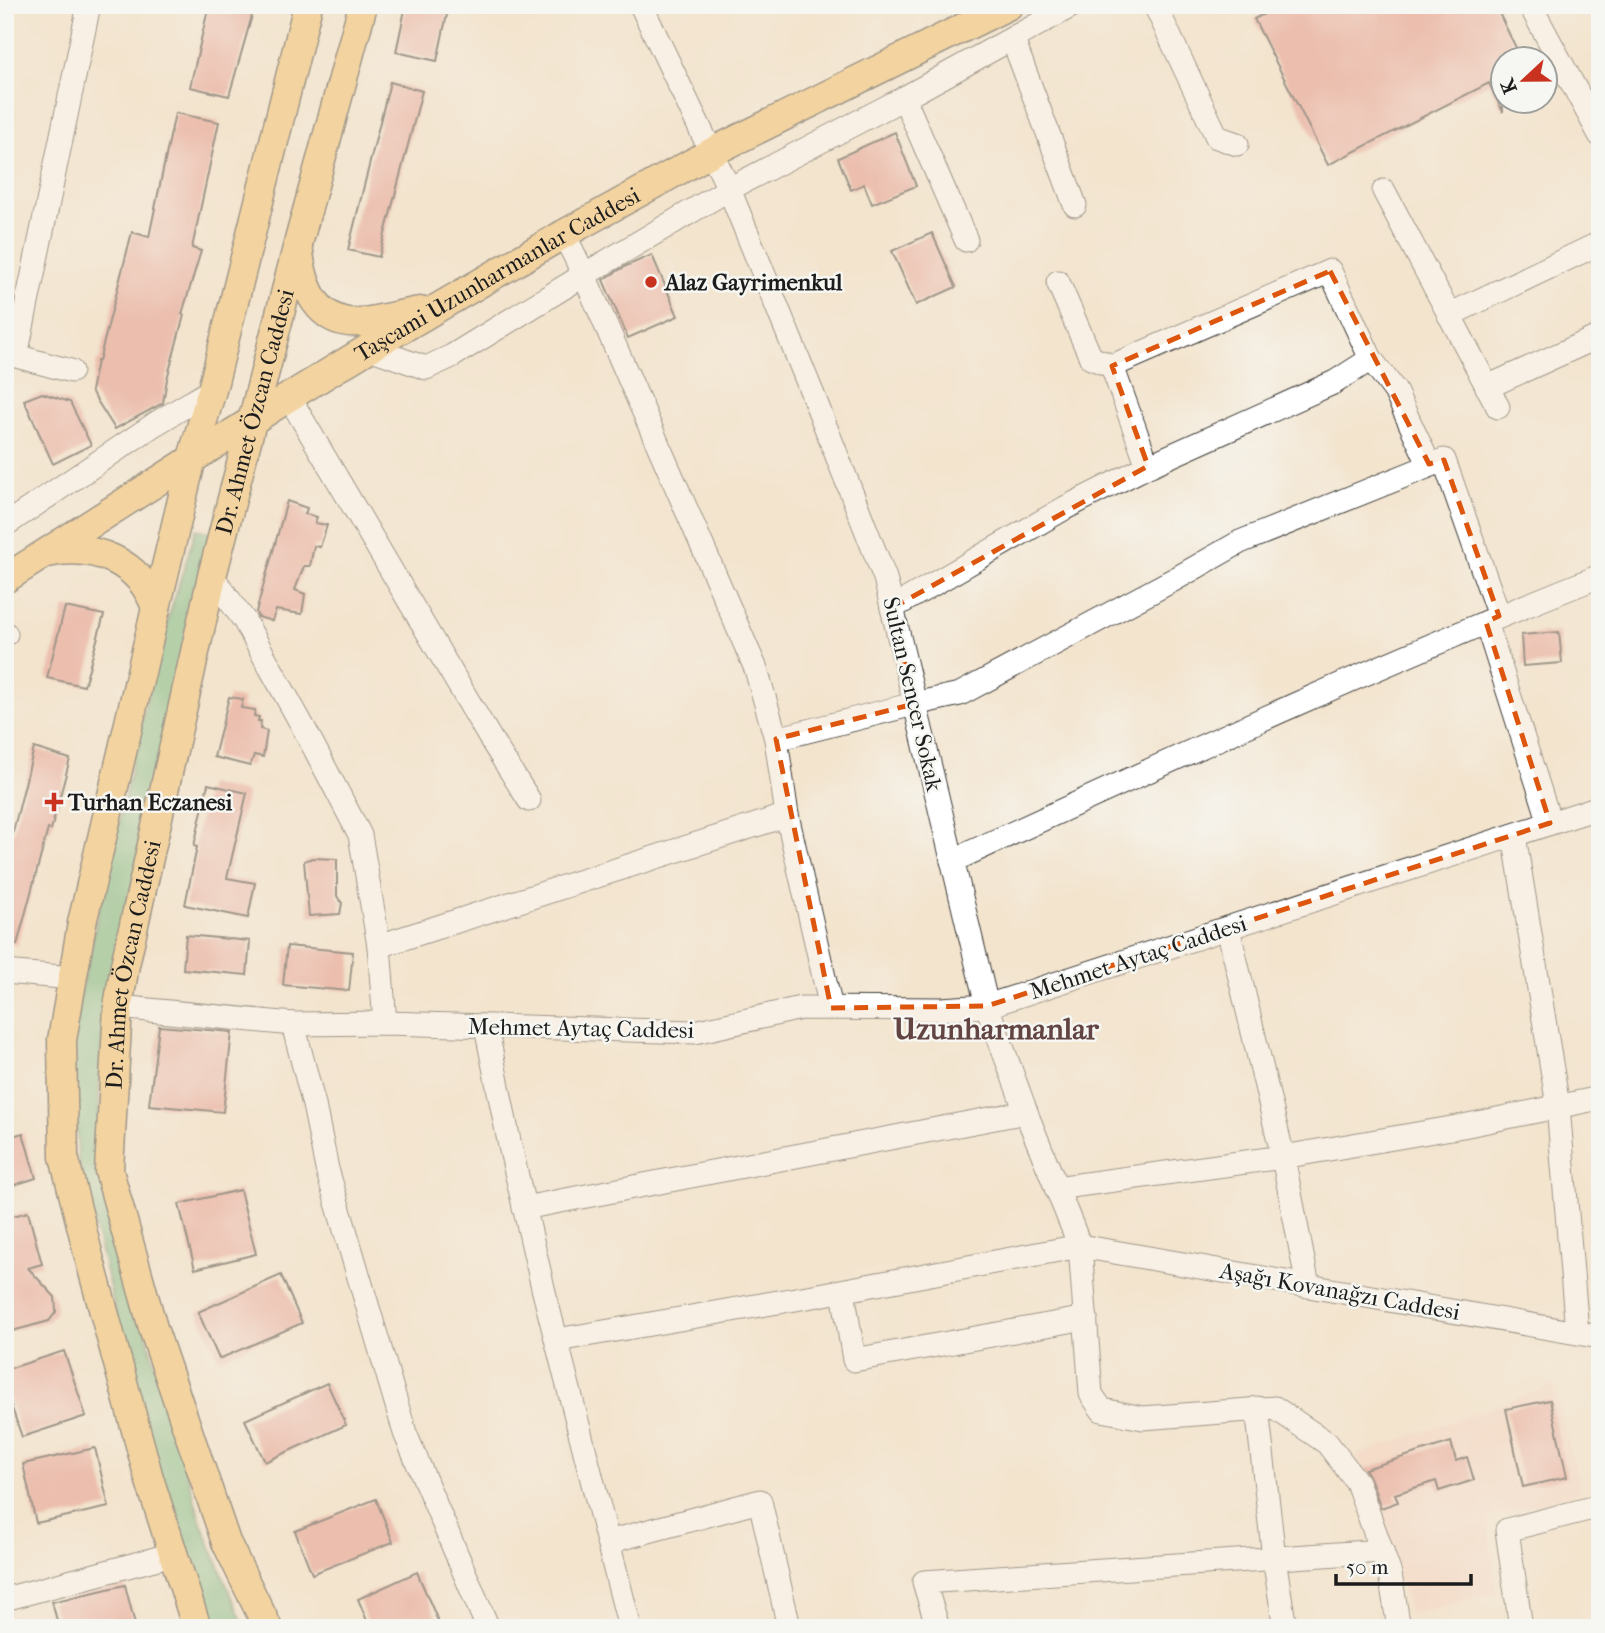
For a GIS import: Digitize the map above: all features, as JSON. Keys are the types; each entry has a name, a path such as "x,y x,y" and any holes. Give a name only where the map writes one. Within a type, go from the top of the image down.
{"main road":[{"name":"Dr. Ahmet Özcan Caddesi","path":"197,1628 149,1478 64,1157 62,1040 82,923 156,608 308,5"},
{"name":"Dr. Ahmet Özcan Caddesi","path":"268,1628 226,1542 153,1328 109,1171 118,1007 125,965 212,576 363,5"},
{"name":"Taşcami Uzunharmanlar Caddesi","path":"8,572 44,554 369,348 564,234 712,152 1009,5"},
{"path":"298,244 306,286 332,318 344,322 360,322 440,307"},
{"path":"44,554 83,550 116,560 142,580 156,608"}],"street":[{"path":"71,370 16,356 89,5"},
{"name":"Sultan Sencer Sokak","path":"641,5 729,189 885,579 987,1006 1080,1246 1091,1394 1102,1410 1143,1418 1257,1408"},
{"path":"369,348 426,368 452,356 729,189 1013,40 1073,5"},
{"path":"1155,5 1217,137 1237,144"},
{"path":"1530,5 1594,109 1600,135"},
{"path":"1013,40 1075,205"},
{"path":"904,98 966,240"},
{"path":"1384,191 1498,407"},
{"path":"564,234 756,669 776,739 787,815 831,1009"},
{"path":"1449,314 1600,243"},
{"path":"1058,282 1091,358 1112,366 1330,271 1371,359 1395,391 1429,464"},
{"path":"1488,387 1600,336"},
{"path":"892,608 1065,508 1148,466 1335,382 1371,359"},
{"path":"1112,366 1148,466"},
{"path":"5,525 155,424 212,390"},
{"path":"289,397 483,727 529,800"},
{"path":"776,739 960,694 1240,542 1444,460 1550,823"},
{"path":"212,576 244,620 360,835 379,946 385,1023"},
{"path":"953,861 1237,730 1492,619 1600,576"},
{"name":"Mehmet Aytaç Caddesi","path":"118,1007 293,1024 385,1023 695,1032 801,1008 942,1009 987,1006 1600,807"},
{"path":"379,946 787,815"},
{"path":"1514,835 1558,1106 1577,1332"},
{"path":"1228,928 1283,1157 1308,1286"},
{"path":"5,972 72,978"},
{"path":"293,1024 327,1170 405,1433 488,1628"},
{"path":"486,1027 524,1208 631,1628"},
{"path":"1056,1188 1283,1157 1463,1126 1600,1097"},
{"path":"524,1208 1026,1112"},
{"path":"557,1340 843,1291 1080,1246"},
{"name":"Aşağı Kovanağzı Caddesi","path":"1080,1246 1600,1336"},
{"path":"843,1291 854,1360 1086,1318"},
{"path":"1285,1628 1274,1559 1257,1408 1275,1408 1327,1443 1357,1482 1390,1574 1392,1627"},
{"path":"608,1542 760,1501 789,1627"},
{"path":"1521,1628 1507,1530 1600,1506"},
{"path":"938,1628 924,1582 1382,1551"},
{"path":"5,1599 173,1554"}],"highlighted area":[{"path":"1330,271 1429,464 1444,460 1499,616 1486,622 1550,823 987,1006 831,1008 776,739 914,704 892,608 1148,466 1112,366"}],"shaded area":[{"path":"1554,1385 1581,1492 1488,1518 1497,1593 1410,1614 1357,1455"}],"green space":[{"path":"196,529 211,532 105,1008 99,1085 100,1176 202,1525 245,1628 202,1628 126,1354 78,1159 74,1040 82,985 156,658"}],"building":[{"path":"209,5 255,5 229,96 190,87"},
{"path":"406,5 449,5 437,61 396,52"},
{"path":"1281,5 1495,5 1515,46 1490,46 1490,85 1489,83 1328,165 1254,19"},
{"path":"390,82 422,91 379,257 348,250"},
{"path":"175,113 219,122 192,248 201,251 182,314 184,315 163,403 115,429 91,391 132,232 149,237"},
{"path":"895,132 916,186 872,204 864,184 851,190 838,158"},
{"path":"932,233 956,287 916,305 892,251"},
{"path":"652,255 678,316 628,338 603,280"},
{"path":"42,393 70,402 91,445 53,464 24,400"},
{"path":"287,501 307,508 305,514 317,517 315,523 327,525 320,547 314,546 310,566 304,566 295,590 305,594 302,614 276,610 272,621 258,617 256,612"},
{"path":"65,607 104,615 84,686 47,678"},
{"path":"1559,632 1562,663 1523,666 1521,635"},
{"path":"229,697 243,699 241,708 255,710 254,716 261,721 260,729 267,731 263,757 254,755 250,766 214,757"},
{"path":"34,748 70,759 17,945 5,942 5,843 10,844"},
{"path":"208,784 247,793 227,878 255,883 248,918 185,905 197,847 194,846"},
{"path":"312,858 337,859 337,896 342,903 340,914 309,916 304,861"},
{"path":"186,935 250,941 247,975 183,969"},
{"path":"287,946 353,952 349,991 283,985"},
{"path":"159,1026 232,1032 223,1112 149,1105"},
{"path":"23,1133 36,1178 5,1188 5,1138"},
{"path":"240,1190 256,1254 195,1269 179,1204"},
{"path":"28,1212 42,1264 28,1268 55,1297 56,1312 49,1321 5,1333 5,1218"},
{"path":"281,1275 302,1323 219,1359 198,1312"},
{"path":"64,1351 86,1416 22,1437 5,1388 5,1370"},
{"path":"327,1383 346,1425 265,1462 245,1420"},
{"path":"1550,1400 1567,1477 1523,1487 1506,1409"},
{"path":"1451,1442 1456,1461 1467,1457 1474,1480 1439,1491 1436,1481 1395,1494 1398,1502 1381,1508 1365,1469"},
{"path":"95,1448 109,1507 36,1523 23,1464"},
{"path":"376,1499 393,1542 312,1574 295,1531"},
{"path":"417,1572 441,1628 370,1628 358,1599"},
{"path":"125,1585 136,1628 59,1628 52,1602"}],"place":[{"name":"Alaz Gayrimenkul","path":"651,282"},
{"name":"Turhan Eczanesi","path":"54,802"}],"district":[{"name":"Uzunharmanlar","path":"996,1029"}]}
